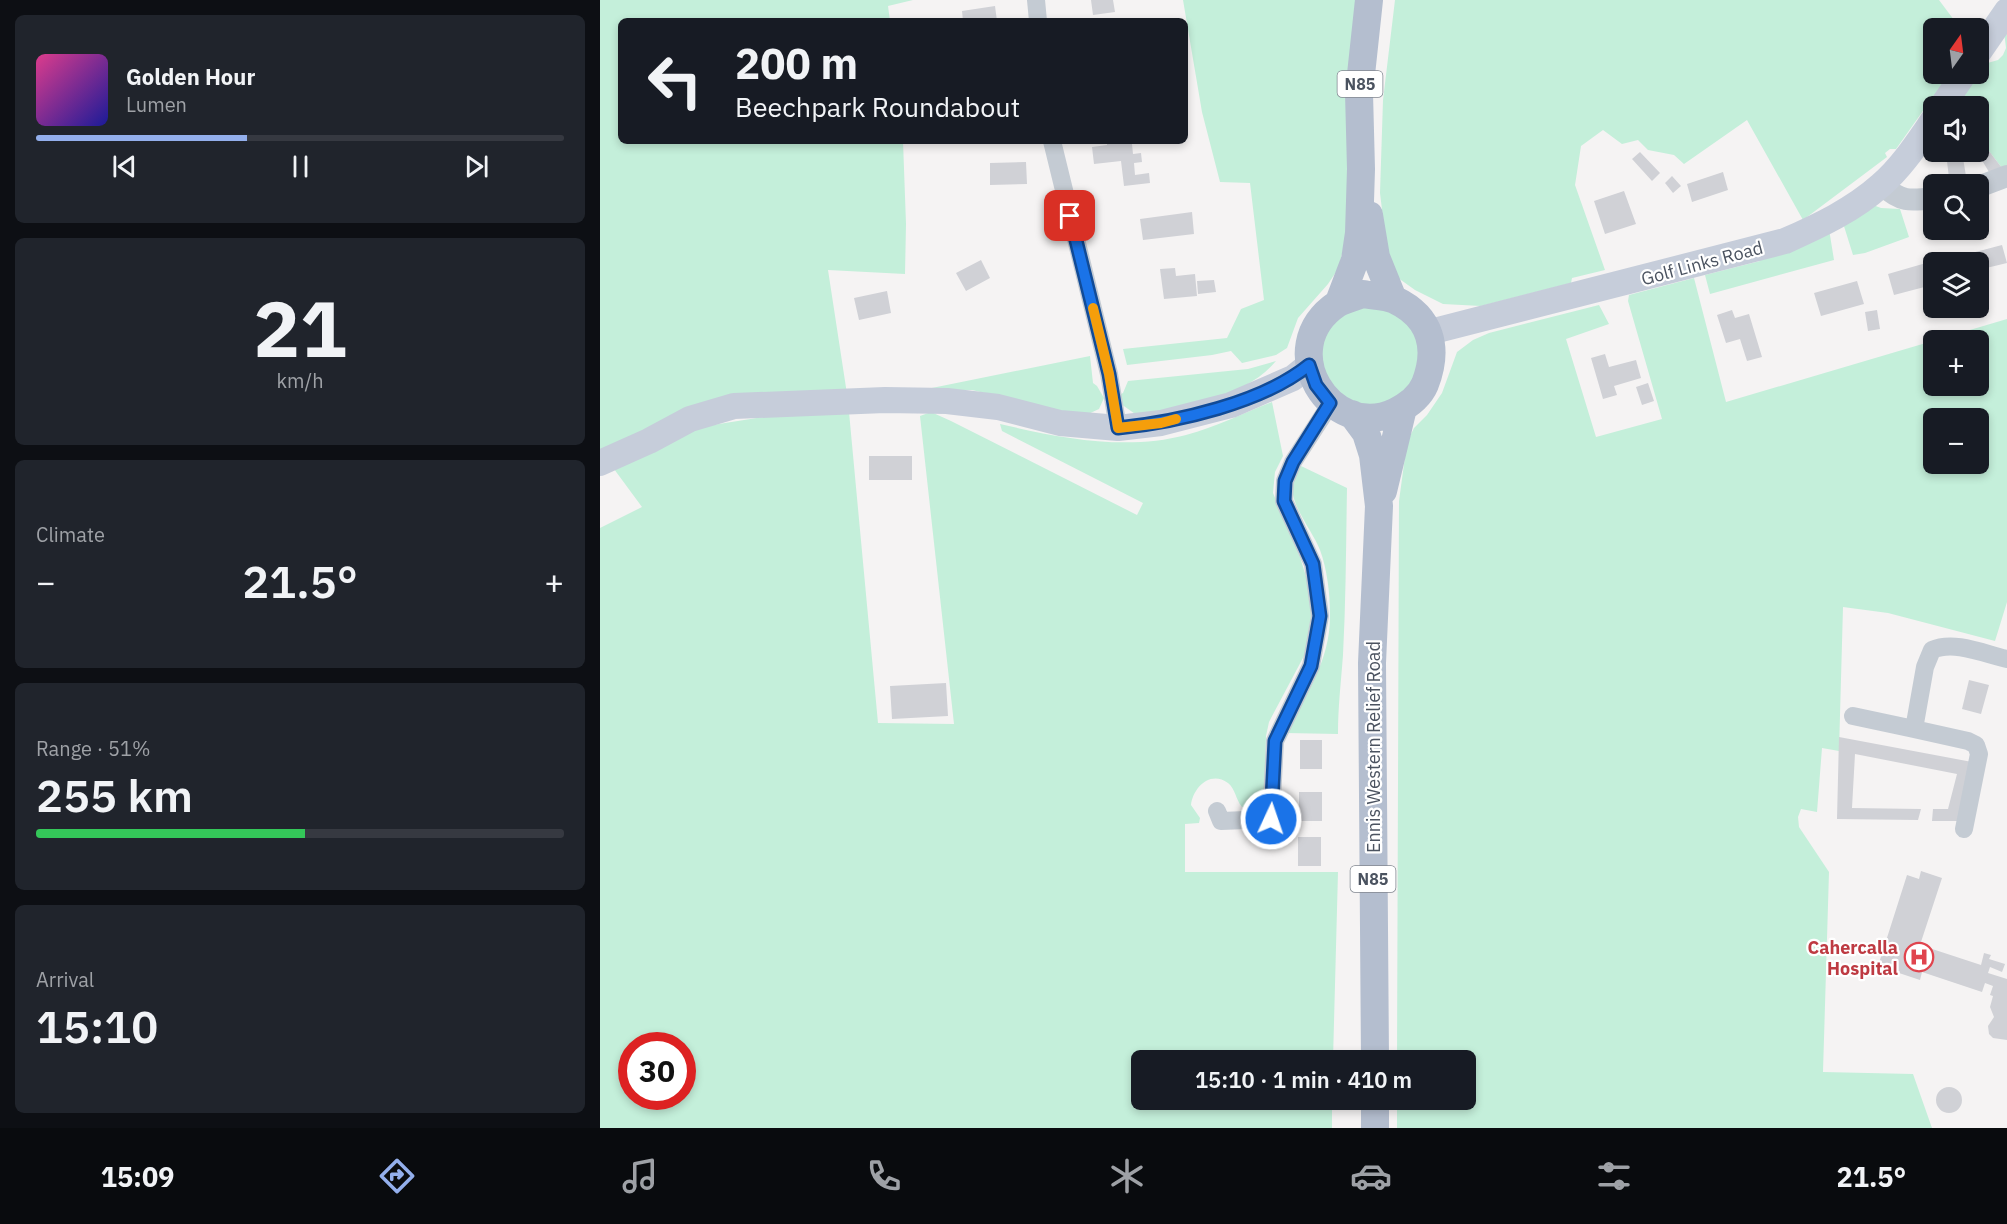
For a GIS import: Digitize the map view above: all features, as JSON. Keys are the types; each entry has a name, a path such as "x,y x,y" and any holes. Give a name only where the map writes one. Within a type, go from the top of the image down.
{"main road":[{"name":"N85","path":"1341,409 1316,385 1309,365 1311,337 1323,316 1339,302 1355,260 1359,233 1361,169 1359,93 1369,0"},
{"path":"1989,37 2007,11"},
{"name":"Golf Links Road","path":"1430,332 1785,241 1828,222 1882,185 1903,162 1923,134"},
{"name":"N85","path":"1361,169 1376,257 1394,299"},
{"path":"1339,302 1363,294 1394,299 1414,312 1430,332 1432,358 1424,386 1416,397 1403,408 1390,414 1374,417 1341,409"},
{"path":"600,463 690,419 734,406 885,400 947,401 998,407 1060,423 1118,428 1161,423 1231,405 1293,378 1309,365"},
{"name":"Ennis Western Relief Road","path":"1379,506 1403,408"},
{"name":"Ennis Western Relief Road","path":"1341,409 1366,433 1373,455 1379,506 1372,663 1375,1050"},
{"path":"1375,1110 1375,1128"}],"street":[{"path":"1036,0 1038,18"},
{"path":"1053,144 1109,374 1118,428"},
{"path":"1989,183 2007,176"},
{"path":"1882,185 1895,197 1912,201 1923,200"},
{"path":"1217,811 1221,822 1271,819 1275,741 1311,666 1320,616 1313,564 1284,501 1285,481 1293,462 1341,409"},
{"path":"1914,729 1925,668 1932,650 1942,645 1954,646 2007,659"},
{"path":"1853,716 1968,741 1976,746 1979,754 1964,829"}],"green space":[{"path":"600,0 913,0 888,6 890,18 618,18 618,144 903,144 905,274 828,270 847,394 757,396 600,456"},
{"path":"1183,0 1358,0 1347,235 1338,269 1298,318 1287,348 1276,355 1242,363 1231,351 1127,365 1123,349 1227,338 1241,309 1264,300 1250,183 1220,182 1202,112 1188,18 1186,18"},
{"path":"1395,0 1939,0 1952,18 1923,18 1923,84 1942,84 1933,96 1923,96 1923,111 1896,149 1890,149 1885,153 1887,157 1803,220 1747,120 1684,164 1674,155 1648,150 1638,140 1622,144 1603,130 1581,146 1575,185 1605,270 1572,278 1571,283 1481,306 1443,304 1415,290 1394,275 1386,243 1380,193 1383,100"},
{"path":"2007,28 2007,166 2002,168 1989,151 1989,96 1961,96 1970,84 1989,84 1989,63 1998,60 2006,48 2004,32"},
{"path":"1873,205 1900,209 1909,237 1853,255 1843,223"},
{"path":"1829,229 1834,260 1710,294 1705,275 1760,261 1760,256"},
{"path":"1694,278 1726,402 1923,344 1923,396 1989,396 1989,330 1970,330 2007,319 2007,602 1995,641 1888,613 1843,607 1839,751 1822,748 1817,812 1801,809 1798,817 1799,827 1829,872 1823,1072 1913,1074 1932,1128 1397,1128 1397,1110 1476,1110 1476,1050 1397,1050 1399,501 1407,442 1414,428 1427,415 1442,393 1457,352 1473,340 1489,333 1599,305 1609,324 1566,339 1596,437 1662,419 1628,301 1629,295"},
{"path":"1363,302 1413,321 1425,363 1404,399 1364,410 1329,394 1318,341 1328,323"},
{"path":"1090,356 1093,383 1104,398 1099,409 1086,415 972,390 917,391"},
{"path":"1276,361 1248,384 1213,399 1138,416 1121,404 1119,395 1123,393 1128,381 1248,369"},
{"path":"1272,402 1283,456 1275,472 1273,493 1300,557 1308,583 1311,616 1305,654 1269,722 1266,736 1264,800 1259,807 1242,807 1232,788 1221,780 1209,780 1199,787 1191,805 1200,818 1199,823 1185,824 1185,872 1338,872 1333,1050 1131,1050 1131,1110 1332,1110 1332,1128 600,1128 600,528 642,507 614,469 700,427 763,417 849,412 878,723 954,724 920,416 931,412 951,421 1137,515 1143,503 1002,431 1000,424 1069,438 1140,442 1186,435"},
{"path":"1301,466 1347,488 1344,634 1338,734 1286,733 1322,661 1330,614 1325,565 1317,542 1298,508 1292,491"}],"building":[{"path":"1091,0 1113,0 1115,12 1093,15"},
{"path":"995,6 997,18 963,18 962,11"},
{"path":"1132,144 1133,154 1141,153 1142,162 1134,163 1135,175 1149,173 1150,183 1124,186 1121,161 1094,164 1092,147"},
{"path":"1989,151 2002,168 1989,172 1983,162 1989,162"},
{"path":"1640,152 1660,173 1652,181 1632,159"},
{"path":"1026,162 1027,184 990,185 990,163"},
{"path":"1947,162 1964,162 1966,174 1949,174"},
{"path":"1723,172 1728,190 1692,202 1687,184"},
{"path":"1672,176 1681,186 1673,193 1665,183"},
{"path":"1624,191 1636,224 1605,234 1594,201"},
{"path":"1192,212 1194,234 1143,240 1140,219"},
{"path":"2002,245 2007,263 1989,267 1989,252 1975,252"},
{"path":"981,260 990,278 966,291 956,273"},
{"path":"1923,264 1923,287 1894,295 1888,274"},
{"path":"1175,268 1176,276 1195,274 1197,296 1164,299 1160,269"},
{"path":"1214,280 1216,292 1198,294 1197,281"},
{"path":"1857,281 1864,304 1821,316 1814,293"},
{"path":"887,291 891,313 859,320 854,298"},
{"path":"1732,310 1735,318 1749,314 1762,357 1747,361 1740,339 1726,343 1717,315"},
{"path":"1877,310 1880,329 1868,331 1865,312"},
{"path":"1605,354 1609,367 1636,360 1641,378 1614,386 1617,395 1603,399 1591,358"},
{"path":"1648,383 1654,401 1642,405 1636,387"},
{"path":"869,456 912,456 912,480 869,480"},
{"path":"1969,680 1989,685 1981,714 1962,709"},
{"path":"946,683 948,716 892,719 890,686"},
{"path":"1839,737 1972,762 1958,821 1932,821 1933,809 1948,809 1957,774 1855,754 1852,808 1921,809 1918,820 1837,819"},
{"path":"1300,740 1322,740 1322,769 1300,769"},
{"path":"1299,792 1322,792 1322,821 1299,821"},
{"path":"1298,837 1321,837 1321,866 1298,866"},
{"name":"Cahercalla Hospital","path":"1921,871 1942,878 1920,945 1981,965 1984,953 1991,955 1989,959 2005,964 2002,972 1990,967 1988,973 2007,979 2007,1040 1993,1038 1989,1034 1988,1026 1994,1017 1990,1007 1993,986 1985,983 1982,992 1922,972 1920,980 1878,966 1907,875 1919,879"},
{"path":"1949,1087 1958,1091 1962,1100 1958,1109 1949,1113 1940,1109 1936,1100 1940,1091"}],"slow traffic":[{"path":"1093,308 1109,374 1118,428 1176,419"}],"place":[{"name":"Cahercalla Hospital","path":"1919,957"}],"route":[{"path":"1070,216 1109,374 1118,428 1161,423 1231,405 1293,378 1309,365 1316,385 1330,403 1293,462 1285,481 1284,501 1313,564 1320,616 1311,666 1275,741 1271,819"}]}
